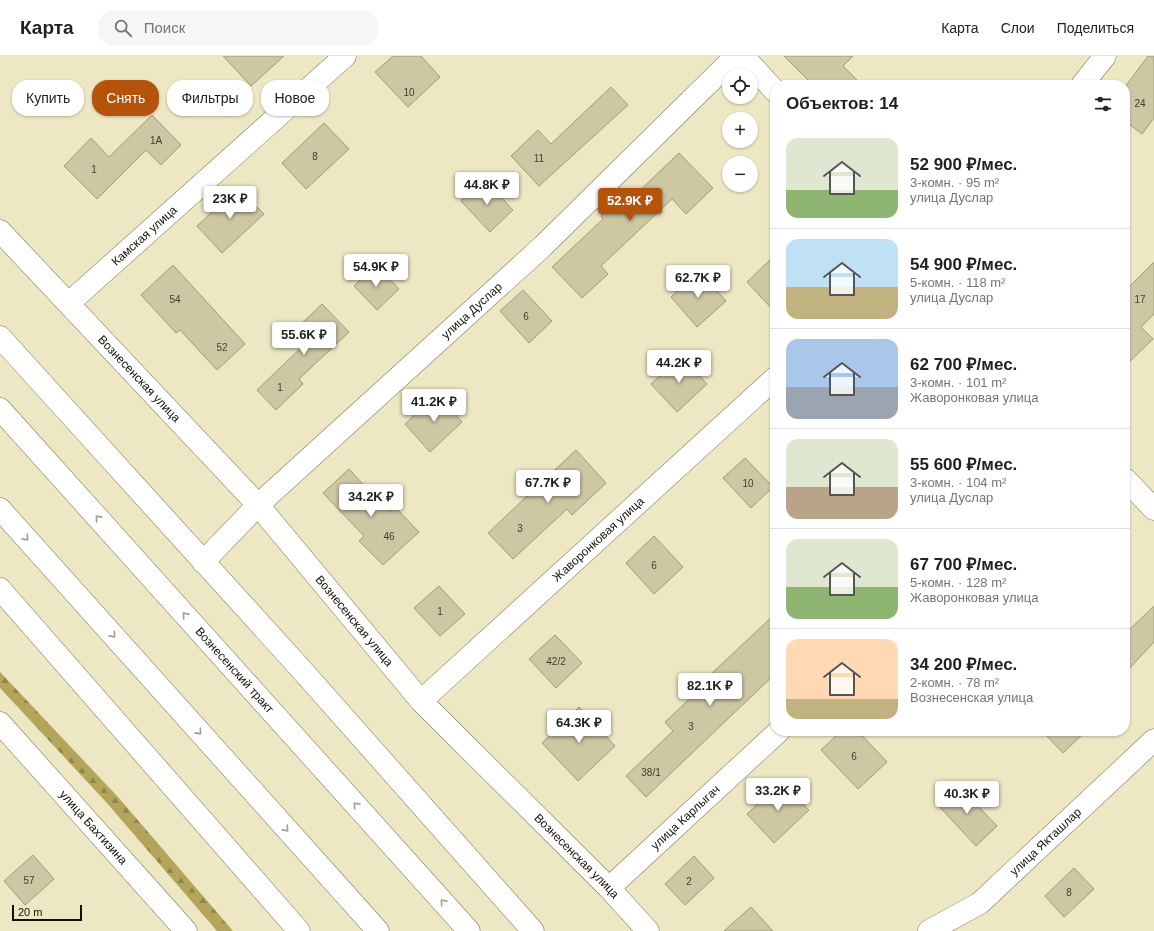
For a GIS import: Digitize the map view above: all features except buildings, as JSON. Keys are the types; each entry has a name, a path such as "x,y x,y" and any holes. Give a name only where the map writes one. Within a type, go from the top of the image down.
{"street":[{"name":"Камская улица","path":"69,303 345,56"},
{"name":"улица Дуслар","path":"202,562 258,505 543,246 736,56"},
{"path":"743,56 770,86"},
{"path":"1086,80 1105,56"},
{"name":"Вознесенская улица","path":"0,231 258,505 421,701 609,888 648,931"},
{"path":"0,337 533,931"},
{"name":"Жаворонковая улица","path":"421,701 770,383"},
{"name":"Вознесенский тракт","path":"0,409 469,931"},
{"path":"1130,483 1154,509"},
{"path":"0,509 378,931"},
{"path":"0,589 299,931"},
{"name":"улица Бахтизина","path":"0,723 186,931"},
{"name":"улица Карлыгач","path":"609,888 774,736"},
{"name":"улица Якташлар","path":"929,931 980,903 1154,740"}],"green space":[{"path":"0,672 118,797 233,931 217,931 106,802 0,688"}]}
